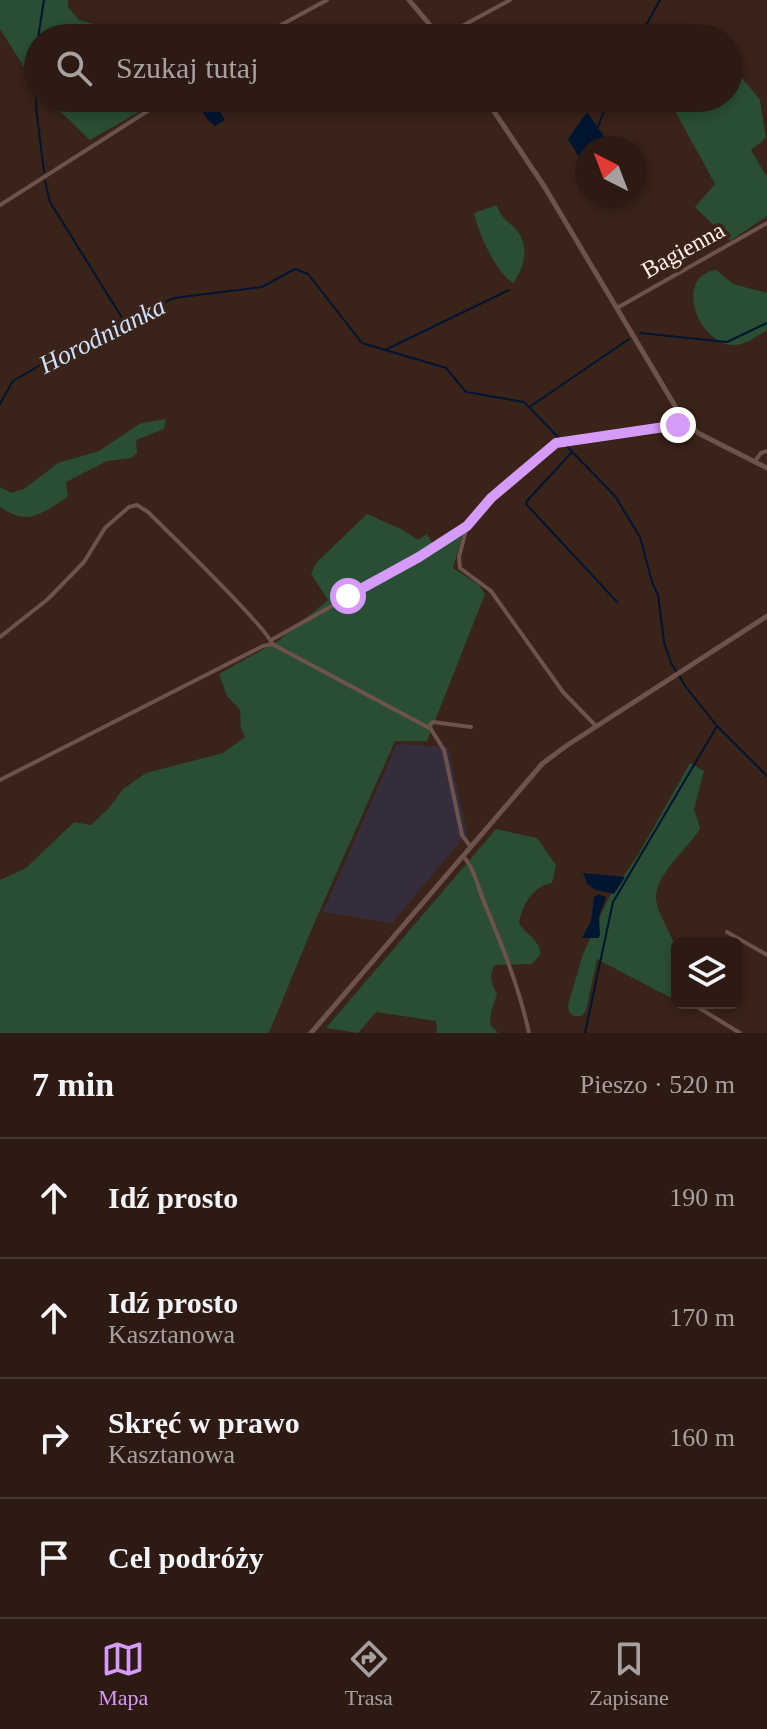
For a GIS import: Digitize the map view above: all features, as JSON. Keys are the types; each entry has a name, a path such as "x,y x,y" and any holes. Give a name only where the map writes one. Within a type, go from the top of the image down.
{"street":[{"path":"283,24 327,0"},
{"path":"409,0 429,24"},
{"path":"466,24 510,0"},
{"path":"0,205 146,112"},
{"path":"494,112 544,186 684,420 709,439 767,468"},
{"name":"Bagienna","path":"617,308 767,223"},
{"path":"0,780 272,642 419,557 467,526 491,498 562,442 671,426 684,420"},
{"path":"755,461 767,451"},
{"path":"0,637 48,599 84,562 105,528 129,507 137,505 148,512 272,642 428,727 437,736 444,750 462,835 470,846"},
{"path":"467,526 459,557 460,568 491,591 563,692 596,726"},
{"path":"311,1033 532,774 596,726 767,616"},
{"path":"428,727 433,722 471,727"},
{"path":"462,856 471,869 499,939 529,1033"},
{"path":"727,932 767,955"},
{"path":"701,1009 740,1033"}],"shaded area":[{"path":"397,744 448,747 467,833 392,923 323,912"}],"green space":[{"path":"0,0 68,0 68,7 79,20 93,24 24,24 24,67 0,29"},
{"path":"743,79 760,100 766,138 751,150 767,177 767,216 730,241 695,207 715,184 676,112 743,112"},
{"path":"61,112 139,112 90,140"},
{"path":"497,205 501,215 523,241 522,266 513,283 500,271 489,252 474,213"},
{"path":"716,270 733,284 767,293 767,330 737,345 720,342 710,334 695,310 693,297 703,275"},
{"path":"166,419 164,429 136,440 137,453 131,458 107,461 66,482 68,497 35,516 19,516 0,507 0,487 11,493 24,489 58,463 99,451 141,423"},
{"path":"367,514 418,540 427,534 436,549 463,533 453,568 479,585 485,594 427,741 395,741 269,1033 0,1033 0,880 26,868 74,822 91,825 123,789 146,773 223,753 245,737 240,710 227,696 219,674 278,641 328,600 311,574 317,562"},
{"path":"690,763 704,771 694,809 700,828 657,889 658,909 671,937 671,998 597,959 586,1011 581,1016 574,1016 569,1012 568,1005 583,954 609,897 638,855"},
{"path":"496,829 537,838 556,865 552,883 539,888 530,897 519,923 536,942 540,955 532,964 495,965 493,969 492,980 497,994 490,1025 498,1033 437,1033 436,1021 376,1012 358,1033 326,1028"}],"water":[{"path":"203,112 220,112 225,120 215,126"},
{"path":"587,112 604,136 575,136 575,150 568,139"},
{"path":"583,873 625,877 614,894 596,890 587,884"},
{"path":"599,894 606,897 599,916 600,936 582,938 591,921 594,897"}],"waterway":[{"path":"40,24 44,0"},
{"path":"647,24 660,0"},
{"path":"37,112 44,172"},
{"path":"598,127 604,112"},
{"path":"45,181 50,202 124,321"},
{"name":"Horodnianka","path":"0,404 13,381 82,341 174,298 262,287 295,269 308,274 362,343 446,368 466,392 524,402 615,496 640,537 658,595 664,642 671,663 717,726 767,776"},
{"path":"385,350 509,290"},
{"path":"640,333 727,342 767,323"},
{"path":"531,406 629,339"},
{"path":"572,452 526,502 617,602"},
{"path":"585,1033 613,902 717,726"}],"route":[{"path":"348,596 467,526 491,498 556,443 678,425"}]}
